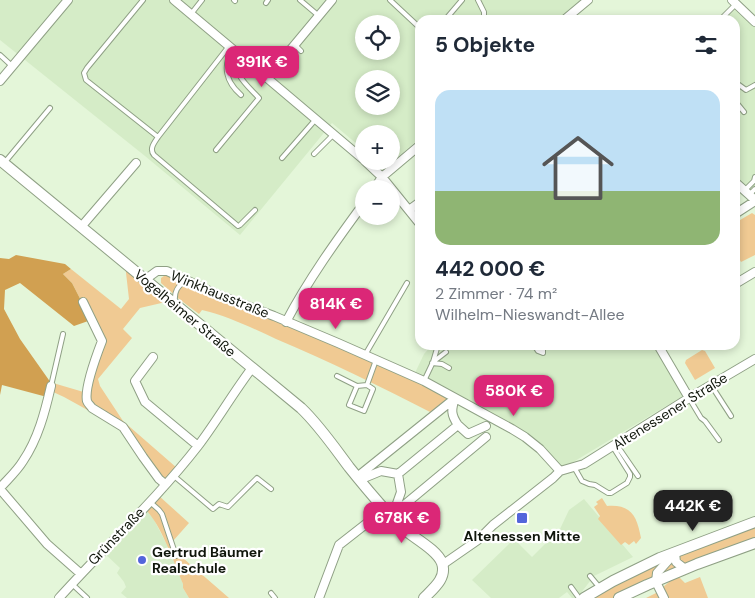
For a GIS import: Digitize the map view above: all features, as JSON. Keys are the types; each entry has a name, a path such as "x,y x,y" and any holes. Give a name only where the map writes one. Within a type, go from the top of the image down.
{"main road":[{"name":"Vogelheimer Straße","path":"1,162 312,418 403,529 437,556 442,565"},
{"path":"584,598 646,565 755,522"},
{"path":"619,598 755,543"},
{"path":"424,598 442,577 442,565"}],"street":[{"path":"0,81 68,0"},
{"path":"176,0 355,153"},
{"path":"267,78 298,48 332,0"},
{"path":"570,15 588,0"},
{"path":"734,2 755,22"},
{"path":"380,180 415,148"},
{"path":"81,227 136,163"},
{"path":"374,170 415,218"},
{"path":"740,187 751,197 740,209"},
{"path":"409,210 415,206"},
{"path":"286,322 338,238 355,215"},
{"name":"Winkhausstraße","path":"146,280 152,273 157,271 167,272 216,294 365,354 424,381 452,400 524,437 540,449 560,471"},
{"path":"740,281 754,273"},
{"path":"83,302 102,340 90,378 87,393 88,403 92,408 123,427 159,479 165,484"},
{"path":"661,350 689,398"},
{"path":"153,357 135,381 145,402 198,446"},
{"name":"Altenessener Straße","path":"574,467 584,464 755,359"},
{"name":"Grünstraße","path":"59,598 150,502 198,446 252,368"},
{"path":"51,386 34,441 18,468 0,488 47,544 81,574"},
{"path":"360,478 452,400"},
{"path":"452,400 453,417 458,425 468,434 486,426"},
{"path":"360,478 382,471 398,474 458,425"},
{"path":"319,598 340,545 391,512 486,437"},
{"path":"442,565 478,540 493,525 560,471 574,467"},
{"path":"391,512 401,492 398,474"},
{"path":"675,553 676,562 685,570"},
{"path":"664,598 656,582 657,572 675,553"}],"lane":[{"path":"144,0 84,73 86,80 158,137"},
{"path":"191,14 202,0"},
{"path":"300,0 319,16"},
{"path":"390,0 415,23"},
{"path":"449,15 462,0"},
{"path":"478,0 484,15"},
{"path":"724,15 734,2"},
{"path":"234,49 158,137 151,149 154,155 238,226 255,210"},
{"path":"234,49 227,57 226,68 233,88 241,95"},
{"path":"216,150 260,98 242,82 234,49"},
{"path":"0,56 12,66"},
{"path":"740,86 746,90 755,85"},
{"path":"740,107 744,112"},
{"path":"1,162 50,108"},
{"path":"282,158 316,119"},
{"path":"314,154 334,134"},
{"path":"751,197 755,177"},
{"path":"751,197 755,189"},
{"path":"175,304 176,289 187,281"},
{"path":"365,354 407,283"},
{"path":"51,386 63,334"},
{"path":"424,381 437,350"},
{"path":"433,362 446,352"},
{"path":"367,384 376,359"},
{"path":"433,362 449,368"},
{"path":"337,376 357,386 367,384 374,389 364,411 349,405 357,386"},
{"path":"712,385 731,416"},
{"path":"689,398 701,418 719,440"},
{"path":"574,467 582,480 611,493 627,483 630,477 614,445"},
{"path":"614,445 638,476"},
{"path":"173,475 213,509 219,504 228,507 257,478 271,489"},
{"path":"150,502 162,514 176,556"},
{"path":"590,576 600,588"},
{"path":"72,584 87,598"},
{"path":"571,587 579,598"},
{"path":"271,593 275,598"}],"shaded area":[{"path":"0,0 584,0 566,15 415,15 415,142 400,155 400,125 355,125 355,142 332,123 240,235 0,40"},
{"path":"734,6 755,26 755,196 740,182 740,15 726,15"},
{"path":"752,213 755,215 755,255 741,262 740,260 740,220"},
{"path":"16,255 65,264 71,269 63,274 72,283 91,320 74,326 20,283 5,290 4,309 20,339 51,383 47,397 2,385 0,395 0,258 9,259"},
{"path":"125,264 170,301 140,308 123,329 132,338 98,379 100,386 123,421 177,468 165,482 123,426 51,391 53,383 87,393 102,341 72,283 63,274 71,269 121,309 129,299"},
{"path":"168,275 449,395 432,413 335,365 240,323 202,310 199,314 161,283 161,278"},
{"path":"428,350 660,350 686,394 560,470 540,448 414,375"},
{"path":"702,350 705,351 715,368 695,380 685,363 686,360"},
{"path":"158,495 189,523 173,541 180,559 183,558 229,598 189,598 183,588 162,534 145,509"},
{"path":"602,498 607,506 622,507 632,513 638,524 641,538 636,544 634,541 629,545 625,542 621,545 598,519 600,516 594,507 598,504 596,502"},
{"path":"584,499 633,557 594,576 577,598 572,598 567,592 559,598 491,598 472,580 514,539 532,557 560,529 569,510"},
{"name":"Gertrud Bäumer Realschule","path":"145,509 151,514 167,545 183,588 189,598 127,598 121,593 126,587 117,573 120,568 103,552"},
{"path":"755,525 755,540 636,586 613,598 589,598 638,572"},
{"path":"678,576 685,583 700,577 708,598 646,598 656,593 669,582 668,580"}],"place":[{"name":"Altenessen Mitte","path":"522,518"},
{"name":"Gertrud Bäumer Realschule","path":"142,560"}]}
